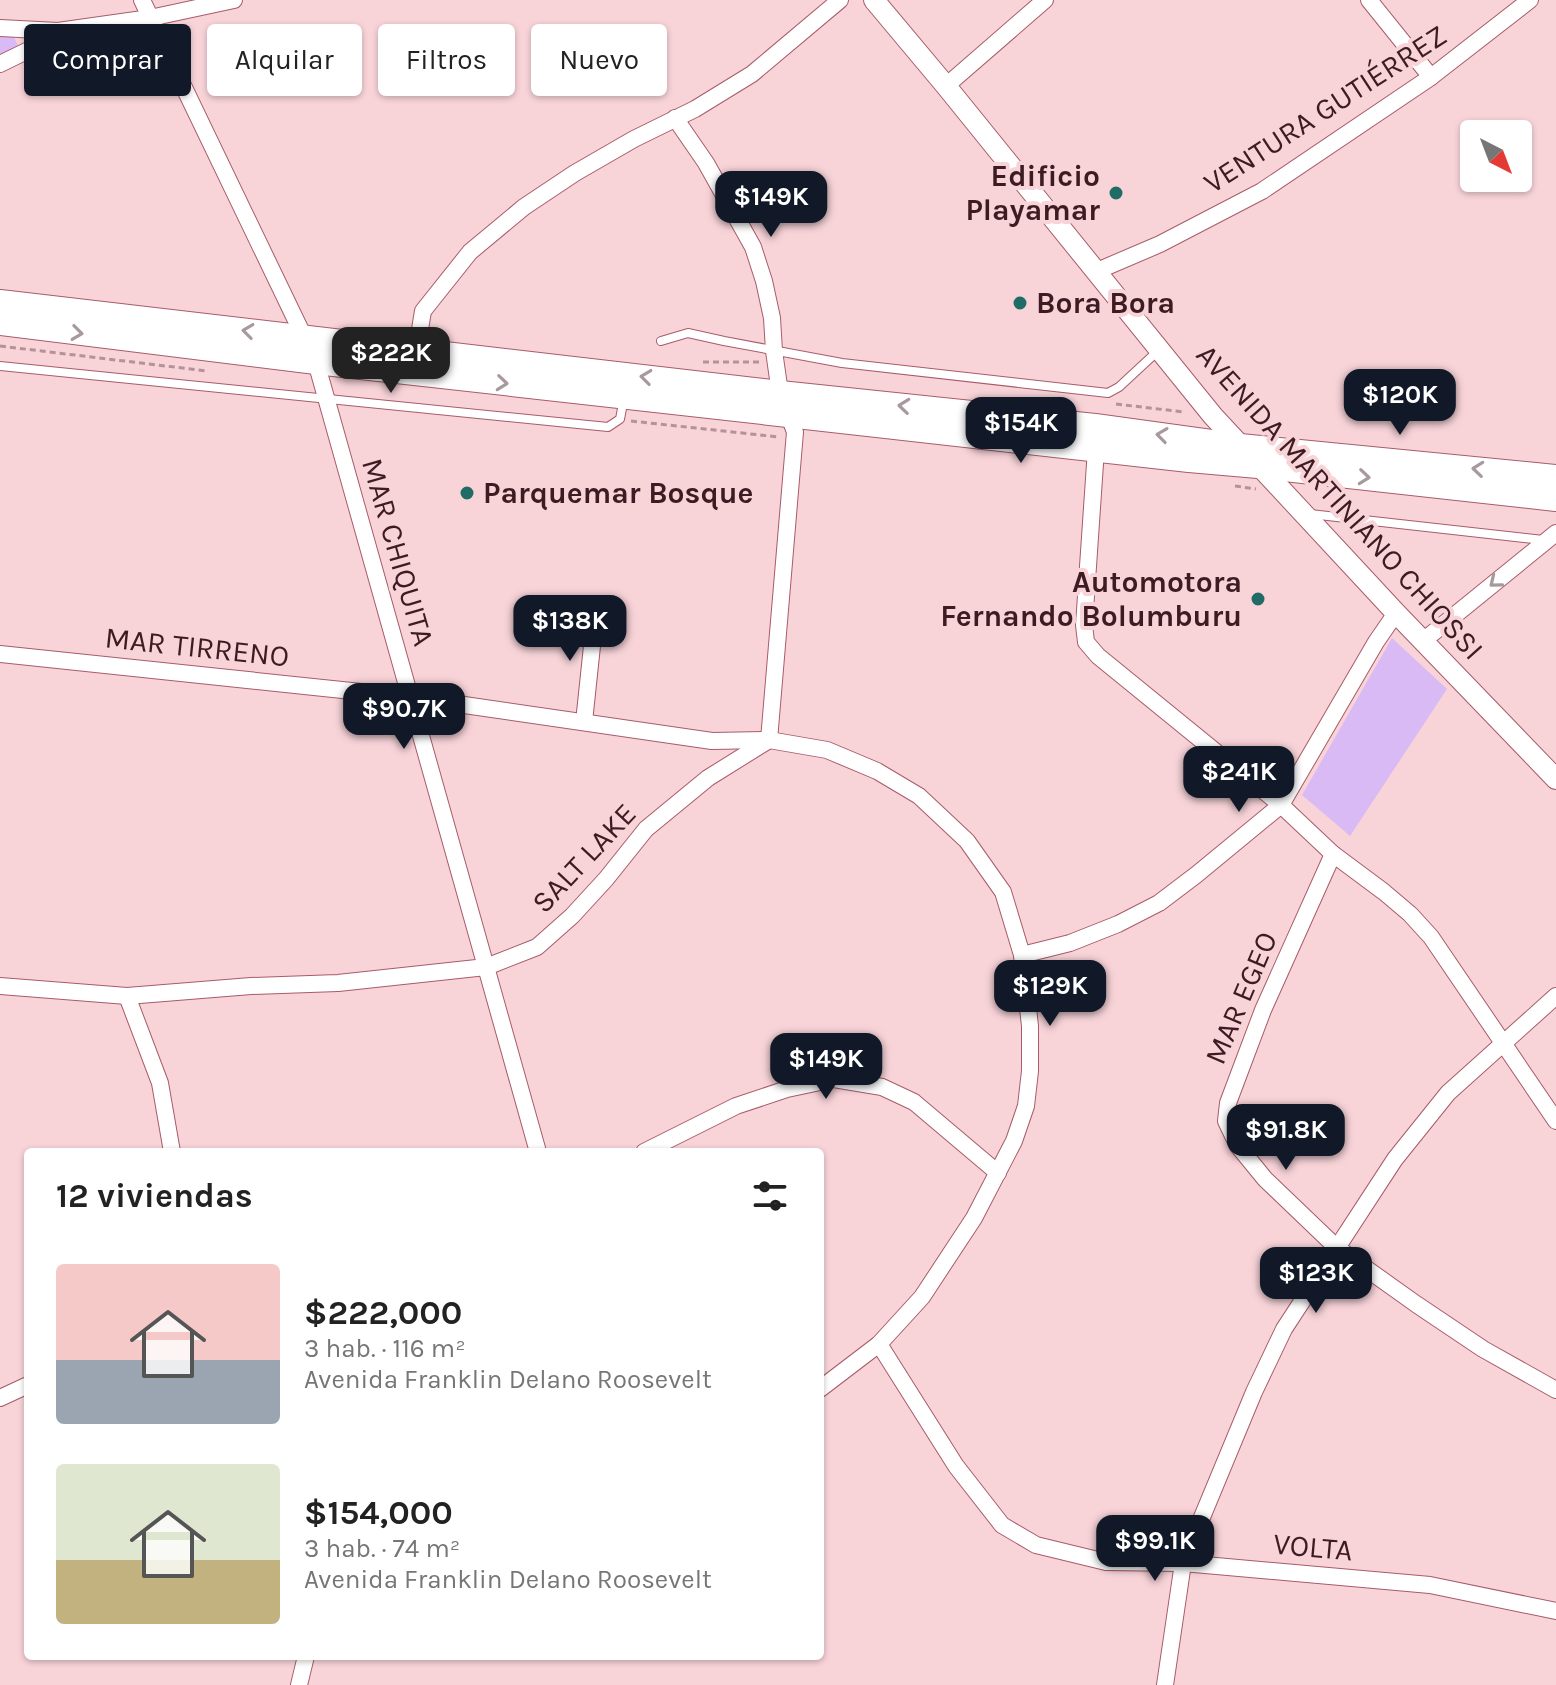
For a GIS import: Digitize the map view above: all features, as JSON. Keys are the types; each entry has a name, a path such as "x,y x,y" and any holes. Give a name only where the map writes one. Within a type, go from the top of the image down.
{"main road":[{"path":"0,302 305,338 415,362 625,397 784,404 1095,426 1240,446 1556,477"},
{"path":"0,323 316,362 415,362 784,404 1096,449 1556,499"}],"street":[{"name":"MAR CHIQUITA","path":"142,0 316,362 537,1148"},
{"path":"108,24 234,0"},
{"path":"415,362 423,311 470,252 524,207 575,173 695,109 752,74 840,0"},
{"name":"AVENIDA MARTINIANO CHIOSSI","path":"874,0 1213,416 1556,779"},
{"path":"946,86 1045,0"},
{"path":"1369,0 1431,77"},
{"name":"VENTURA GUTIÉRREZ","path":"1097,271 1160,244 1262,191 1431,77 1530,0"},
{"path":"0,28 24,29"},
{"path":"0,64 24,53"},
{"path":"675,118 706,163 753,247 772,318 774,351 784,404 795,432 769,740"},
{"path":"1096,449 1084,625 1086,642 1098,656 1281,805 1333,854 1393,899 1431,937 1556,1121"},
{"path":"1423,641 1553,539"},
{"path":"584,722 596,608"},
{"path":"1022,955 1070,943 1159,903 1281,805 1396,613"},
{"name":"MAR TIRRENO","path":"0,654 409,697 712,741 769,740 827,750 877,771 919,796 967,841 1003,892 1022,955 1030,1026 1026,1106 1014,1141 974,1218 922,1297 879,1344 824,1386"},
{"name":"SALT LAKE","path":"0,986 127,996 338,983 486,967 537,947 572,916 646,829 708,778 769,740"},
{"name":"MAR EGEO","path":"1333,854 1263,1010 1228,1103 1226,1121 1238,1146 1265,1179 1336,1247 1483,1349 1556,1390"},
{"path":"127,996 160,1083 171,1148"},
{"path":"1165,1685 1183,1563 1254,1392 1284,1329 1395,1159 1448,1093 1556,996"},
{"path":"652,1148 736,1106 787,1089 834,1079 882,1087 914,1102 998,1173"},
{"name":"VOLTA","path":"879,1344 956,1466 1002,1525 1036,1545 1106,1562 1183,1563 1430,1585 1556,1611"},
{"path":"0,1398 24,1387"},
{"path":"299,1685 305,1660"}],"lane":[{"path":"661,341 688,333 842,363 1108,393 1119,387 1160,348"},
{"path":"0,366 608,427 620,419 625,397"},
{"path":"1305,514 1553,539"}],"shaded area":[{"path":"0,35 14,37 18,45 16,48 0,55"},
{"path":"1392,638 1447,689 1350,836 1302,795"}],"place":[{"name":"Edificio Playamar","path":"1116,193"},
{"name":"Bora Bora","path":"1020,303"},
{"name":"Parquemar Bosque","path":"467,493"},
{"name":"Automotora Fernando Bolumburu","path":"1258,599"}]}
